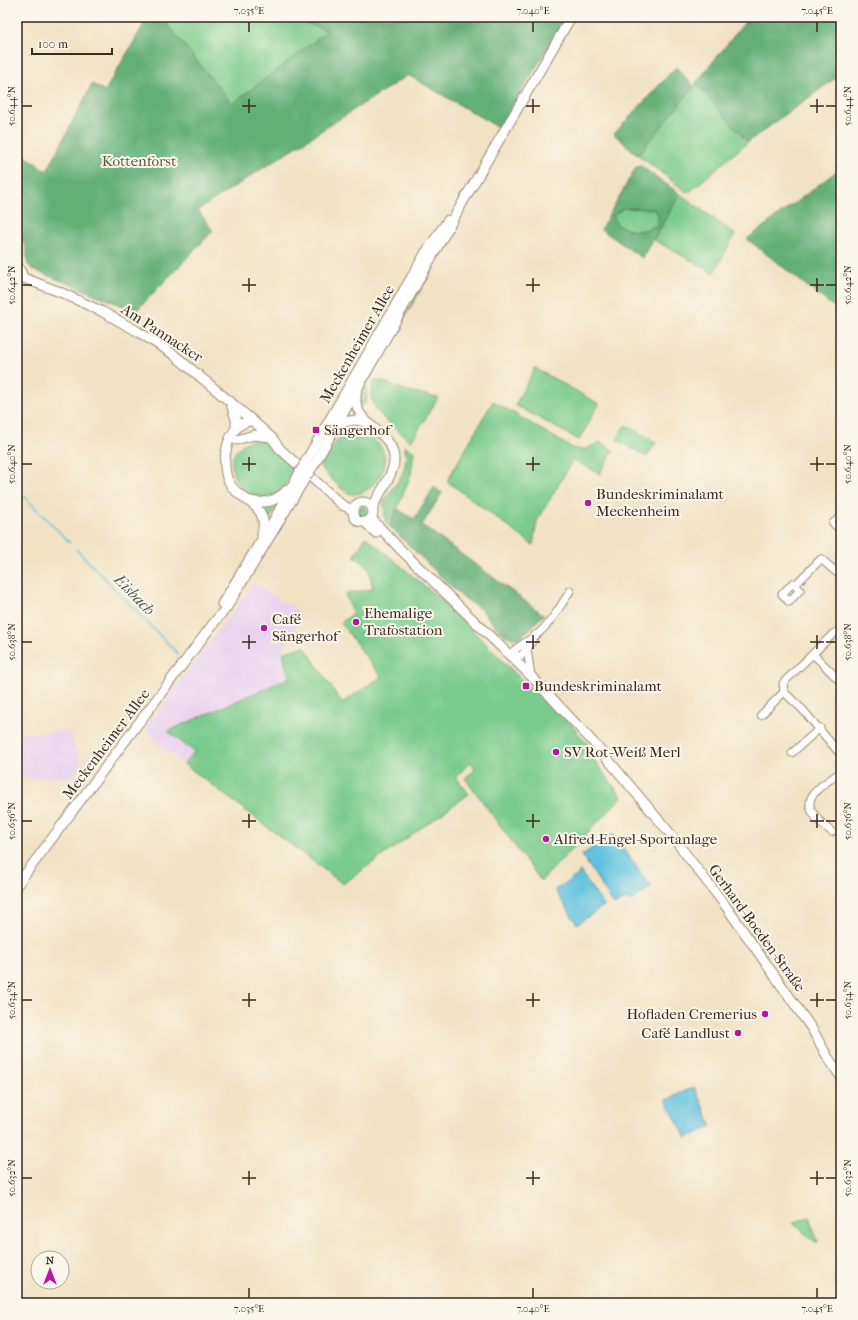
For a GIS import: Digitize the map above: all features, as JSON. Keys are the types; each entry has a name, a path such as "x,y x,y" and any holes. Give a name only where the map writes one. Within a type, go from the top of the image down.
{"main road":[{"name":"Meckenheimer Allee","path":"310,462 334,430 444,231 464,200 571,17"},
{"name":"Meckenheimer Allee","path":"216,620 220,608 310,462 426,252 444,231"},
{"path":"17,265 21,271 19,280"},
{"name":"Am Pannacker","path":"19,280 60,292 103,312 137,331 178,358 229,399 272,438 284,444 344,499 357,506"},
{"path":"358,386 356,394 358,410 363,420 387,439 394,455 392,471 372,508 368,520"},
{"path":"229,399 236,419 236,429"},
{"path":"253,420 244,421 236,429 228,444 224,467 229,482 237,493 250,501 258,509 262,517 263,529 261,541"},
{"path":"226,454 253,420"},
{"path":"334,430 339,424 349,420 358,420 369,425"},
{"path":"236,440 254,435 272,438"},
{"name":"Meckenheimer Allee","path":"17,885 227,607 241,586 301,476"},
{"path":"250,501 263,502 278,497 285,493 301,476"},
{"path":"357,506 383,486"},
{"path":"357,506 372,508"},
{"name":"Gerhard-Boeden-Straße","path":"357,506 354,518 357,521 368,520 413,571 437,591 450,599 510,655 594,743 668,831 725,905 812,1029 841,1067"},
{"name":"Gerhard-Boeden-Straße","path":"812,1029 841,1077"}],"street":[{"path":"841,517 833,524 841,531"},
{"path":"795,585 821,559 841,576"},
{"path":"510,655 524,642 535,635 558,611 570,591"},
{"path":"841,630 833,634 783,683 782,689 820,728 841,755"},
{"path":"510,655 520,656 527,649 535,635"},
{"path":"527,649 531,676"},
{"path":"813,654 841,682"},
{"path":"761,715 784,692"},
{"path":"792,753 820,728"},
{"path":"832,832 820,822 810,808 809,800 815,791 841,772"}],"shaded area":[{"path":"254,583 287,605 294,605 302,621 289,635 283,653 289,678 169,731 194,752 184,764 154,741 146,727"},
{"path":"70,731 81,764 71,777 17,778 17,733"}],"green space":[{"name":"Kottenforst","path":"133,17 161,17 232,104 328,31 292,17 567,17 499,128 408,75 198,210 213,231 136,311 32,269 28,265 25,245 21,238 17,235 17,150 47,171 92,84 105,91 144,24"},
{"path":"161,17 292,17 328,31 232,104"},
{"path":"749,17 841,17 841,74 748,142 696,83"},
{"path":"676,67 694,87 638,155 614,134"},
{"path":"696,83 748,142 688,193 638,155"},
{"path":"641,166 680,194 642,258 601,229 636,167","holes":["624,208 654,209 659,216 657,225 642,231 632,230 617,225 613,215"]},
{"path":"841,168 841,309 839,311 747,239"},
{"path":"680,194 735,234 714,273 654,240"},
{"path":"624,208 654,209 659,216 657,225 646,230 637,231 617,225 613,215"},
{"path":"448,242 371,376 366,387 367,402 360,407 360,395 362,388"},
{"path":"535,368 599,404 579,440 515,405"},
{"path":"375,379 402,389 438,398 411,442 388,422 375,407 371,398 371,389"},
{"path":"493,401 574,449 586,449 600,442 613,450 600,474 573,460 537,521 533,545 447,481"},
{"path":"625,425 656,442 647,457 617,440"},
{"path":"360,431 377,442 383,450 385,460 382,472 373,485 361,493 354,494 348,493 341,488 320,467 338,439 347,432"},
{"path":"252,440 270,444 295,468 288,482 282,489 269,496 256,497 245,491 237,482 232,471 232,459 239,448"},
{"path":"404,445 414,452 411,474 390,527 386,523 383,502 398,481 404,469"},
{"path":"434,487 442,493 422,525 544,615 520,638 511,638 500,632 481,609 462,597 390,527 397,509 414,519"},
{"path":"281,499 266,526 258,505"},
{"path":"360,507 364,507 366,508 366,516 360,517 357,514 357,510"},
{"path":"366,537 444,602 539,697 561,713 596,754 592,758 622,797 541,881 465,778 475,770 471,762 456,777 469,794 343,884 184,764 194,752 168,731 289,678 283,653 304,646 342,703 381,677 341,623 353,613 345,594 373,589 369,568 354,556"},
{"path":"809,1217 818,1242 815,1242 793,1223"}],"water":[{"path":"613,834 651,887 631,901 625,899 614,905 582,855"},
{"path":"580,871 604,906 577,924 555,890 578,875"},
{"path":"694,1087 712,1126 686,1138 666,1100"}],"waterway":[{"name":"Eisbach","path":"17,489 70,543"},
{"name":"Eisbach","path":"76,549 178,654"}],"place":[{"name":"Sängerhof","path":"316,430"},
{"name":"Bundeskriminalamt Meckenheim","path":"588,503"},
{"name":"Ehemalige Trafostation","path":"356,622"},
{"name":"Café Sängerhof","path":"264,628"},
{"name":"Bundeskriminalamt","path":"526,686"},
{"name":"SV Rot-Weiß Merl","path":"556,752"},
{"name":"Alfred-Engel-Sportanlage","path":"546,839"},
{"name":"Hofladen Cremerius","path":"765,1014"},
{"name":"Café Landlust","path":"738,1033"}]}
